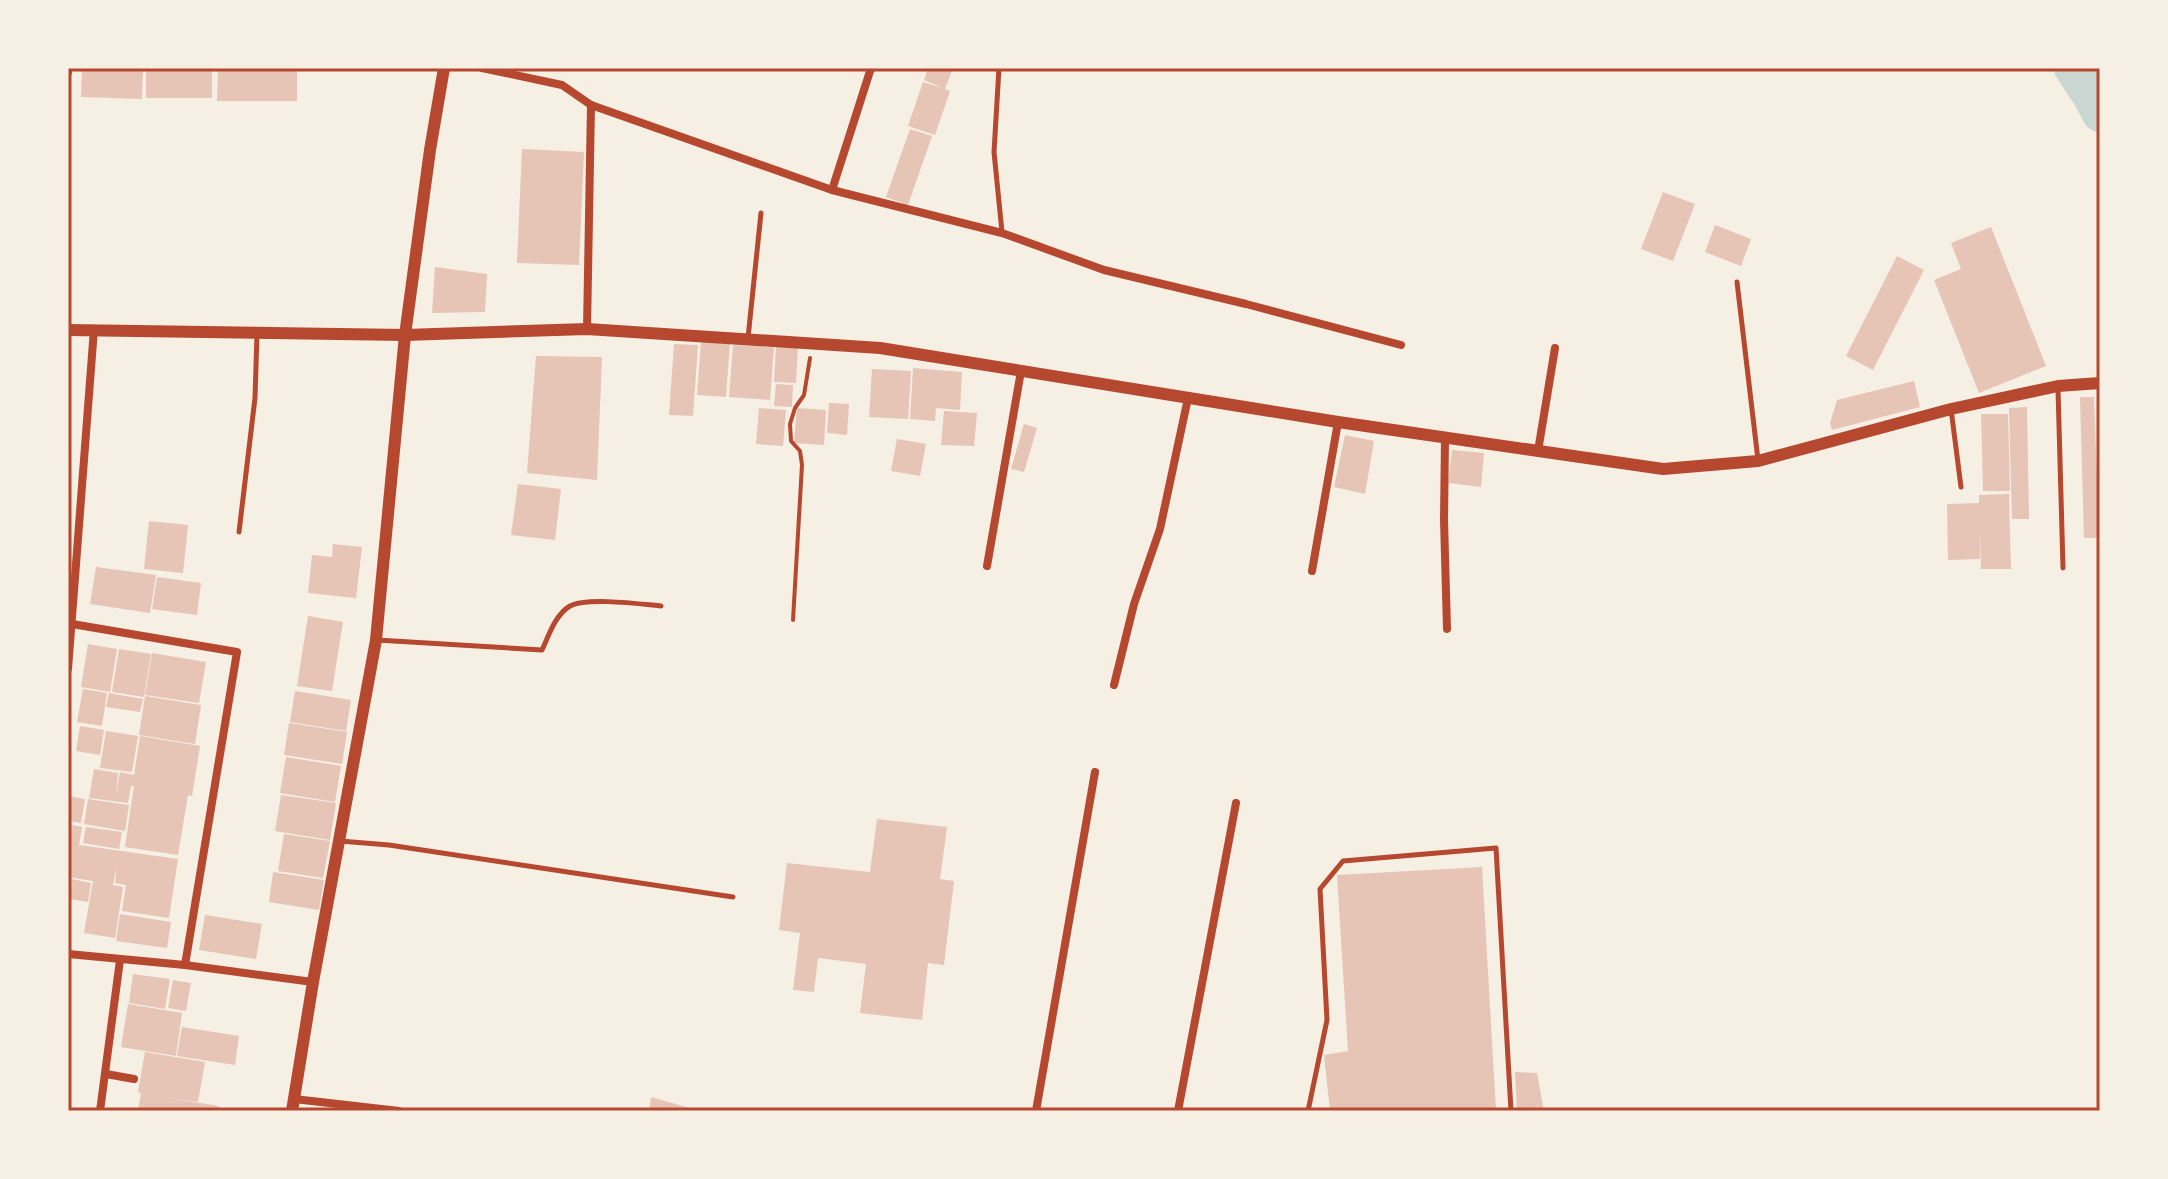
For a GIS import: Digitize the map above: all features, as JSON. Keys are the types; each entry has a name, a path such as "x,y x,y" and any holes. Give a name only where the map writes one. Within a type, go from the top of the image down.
{"street":[{"path":"399,1111 293,1105 376,640 405,335 444,68"},
{"path":"482,68 562,85 591,105 832,190 1002,233 1104,270 1401,345"},
{"path":"832,190 871,68"},
{"path":"587,329 591,105"},
{"path":"68,669 94,329"},
{"path":"68,330 405,335 587,329 880,348 1338,422 1663,469 1758,461 1951,409 2058,386 2100,383"},
{"path":"1538,451 1555,348"},
{"path":"987,566 1021,371"},
{"path":"1114,685 1134,604 1160,529 1188,398"},
{"path":"1312,571 1338,422"},
{"path":"1445,438 1447,629"},
{"path":"72,624 237,652 185,965"},
{"path":"1036,1111 1095,772"},
{"path":"1178,1111 1236,803"},
{"path":"68,954 313,982"},
{"path":"100,1111 120,960"},
{"path":"106,1074 134,1079"}],"lane":[{"path":"999,68 994,152 1002,233"},
{"path":"748,339 761,213"},
{"path":"1737,282 1758,461"},
{"path":"239,532 255,398 257,332"},
{"path":"2058,386 2063,568"},
{"path":"1951,409 1961,487"},
{"path":"376,640 542,650 556,620 570,606 587,601 661,606"},
{"path":"339,841 404,847 733,897"},
{"path":"1308,1111 1327,1020 1320,889 1343,861 1496,848 1511,1111"}],"path":[{"path":"793,620 802,473 800,451 791,441 790,424 795,408 804,395 811,344"}],"building":[{"path":"82,68 143,68 142,99 81,97"},
{"path":"146,68 212,68 212,98 146,98"},
{"path":"218,68 297,68 297,101 217,101"},
{"path":"928,68 953,68 945,89 950,91 935,135 908,126 923,82 943,88 924,80"},
{"path":"910,129 932,136 908,205 886,197"},
{"path":"522,149 584,152 579,265 517,263"},
{"path":"1663,192 1695,204 1673,261 1641,249"},
{"path":"1715,225 1751,239 1741,266 1705,252"},
{"path":"1991,227 2046,366 1979,393 1934,280 1961,269 1951,243"},
{"path":"1897,256 1924,270 1873,370 1846,356"},
{"path":"435,267 487,274 485,312 432,313"},
{"path":"701,342 730,343 726,397 697,395"},
{"path":"674,344 698,345 693,416 669,415"},
{"path":"733,345 774,347 770,400 729,397"},
{"path":"776,347 798,348 796,383 774,382"},
{"path":"536,356 602,357 597,480 527,473"},
{"path":"913,368 962,372 960,410 936,408 935,421 910,419"},
{"path":"872,369 911,371 908,419 869,417"},
{"path":"1914,381 1920,407 1832,430 1830,423 1837,400"},
{"path":"776,384 793,385 792,407 774,406"},
{"path":"2080,397 2094,397 2099,538 2084,538"},
{"path":"829,403 849,404 847,435 827,433"},
{"path":"2027,407 2029,519 2012,519 2009,408"},
{"path":"759,408 786,410 783,446 756,444"},
{"path":"797,408 826,410 824,445 794,443"},
{"path":"944,411 977,413 974,446 941,445"},
{"path":"1981,414 2008,414 2010,491 1983,491"},
{"path":"1024,424 1037,428 1024,472 1011,469"},
{"path":"1345,435 1374,441 1365,494 1334,487"},
{"path":"897,439 926,444 920,476 891,471"},
{"path":"1452,450 1484,453 1481,487 1448,483"},
{"path":"518,484 561,489 555,540 511,535"},
{"path":"2009,494 2011,569 1981,569 1980,532 1980,559 1948,560 1947,504 1979,503 1979,495"},
{"path":"149,521 188,525 183,573 144,569"},
{"path":"333,544 362,547 356,598 308,593 312,555 332,557"},
{"path":"96,567 156,575 150,613 90,604"},
{"path":"157,577 201,583 197,615 152,609"},
{"path":"308,616 343,622 332,691 297,686"},
{"path":"88,644 117,649 110,692 81,687"},
{"path":"119,649 151,654 144,697 112,692"},
{"path":"152,653 206,662 199,703 145,695"},
{"path":"83,689 107,693 102,726 77,722"},
{"path":"295,691 351,700 346,731 290,722"},
{"path":"109,693 143,699 140,712 106,707"},
{"path":"145,696 201,705 195,744 139,735"},
{"path":"289,723 347,732 342,764 284,755"},
{"path":"80,726 104,730 100,755 76,751"},
{"path":"106,731 138,736 132,772 100,768"},
{"path":"140,736 200,746 178,855 125,847 134,786 131,786 128,803 89,798 94,769 118,773 116,794 120,772 134,775"},
{"path":"286,757 341,766 335,802 280,793"},
{"path":"281,795 336,803 330,840 275,831"},
{"path":"68,796 85,799 81,823 68,821"},
{"path":"88,799 129,805 125,831 84,824"},
{"path":"877,819 947,827 940,879 954,881 944,965 928,963 922,1020 860,1013 866,964 818,958 814,992 793,990 800,933 779,930 787,863 870,872"},
{"path":"68,824 82,827 79,845 178,859 169,918 122,911 126,885 115,883 117,865 113,885 123,887 115,938 84,933 93,881 68,877"},
{"path":"86,827 122,832 119,849 83,843"},
{"path":"284,834 330,841 323,878 278,871"},
{"path":"1482,867 1496,1111 1330,1111 1324,1055 1348,1051 1337,875"},
{"path":"273,872 324,880 319,910 269,902"},
{"path":"72,879 91,883 88,902 69,899"},
{"path":"120,914 171,922 167,948 116,941"},
{"path":"205,915 262,924 256,959 199,950"},
{"path":"133,974 170,979 165,1009 129,1003"},
{"path":"173,980 191,983 186,1011 168,1008"},
{"path":"128,1004 182,1013 176,1056 121,1047"},
{"path":"182,1027 239,1036 235,1065 177,1056"},
{"path":"145,1052 205,1062 198,1102 163,1097 219,1106 218,1111 138,1111"},
{"path":"1515,1072 1537,1073 1544,1111 1517,1111"},
{"path":"651,1097 697,1110 697,1111 649,1111"}],"waterway":[{"path":"2072,68 2100,114"}]}
